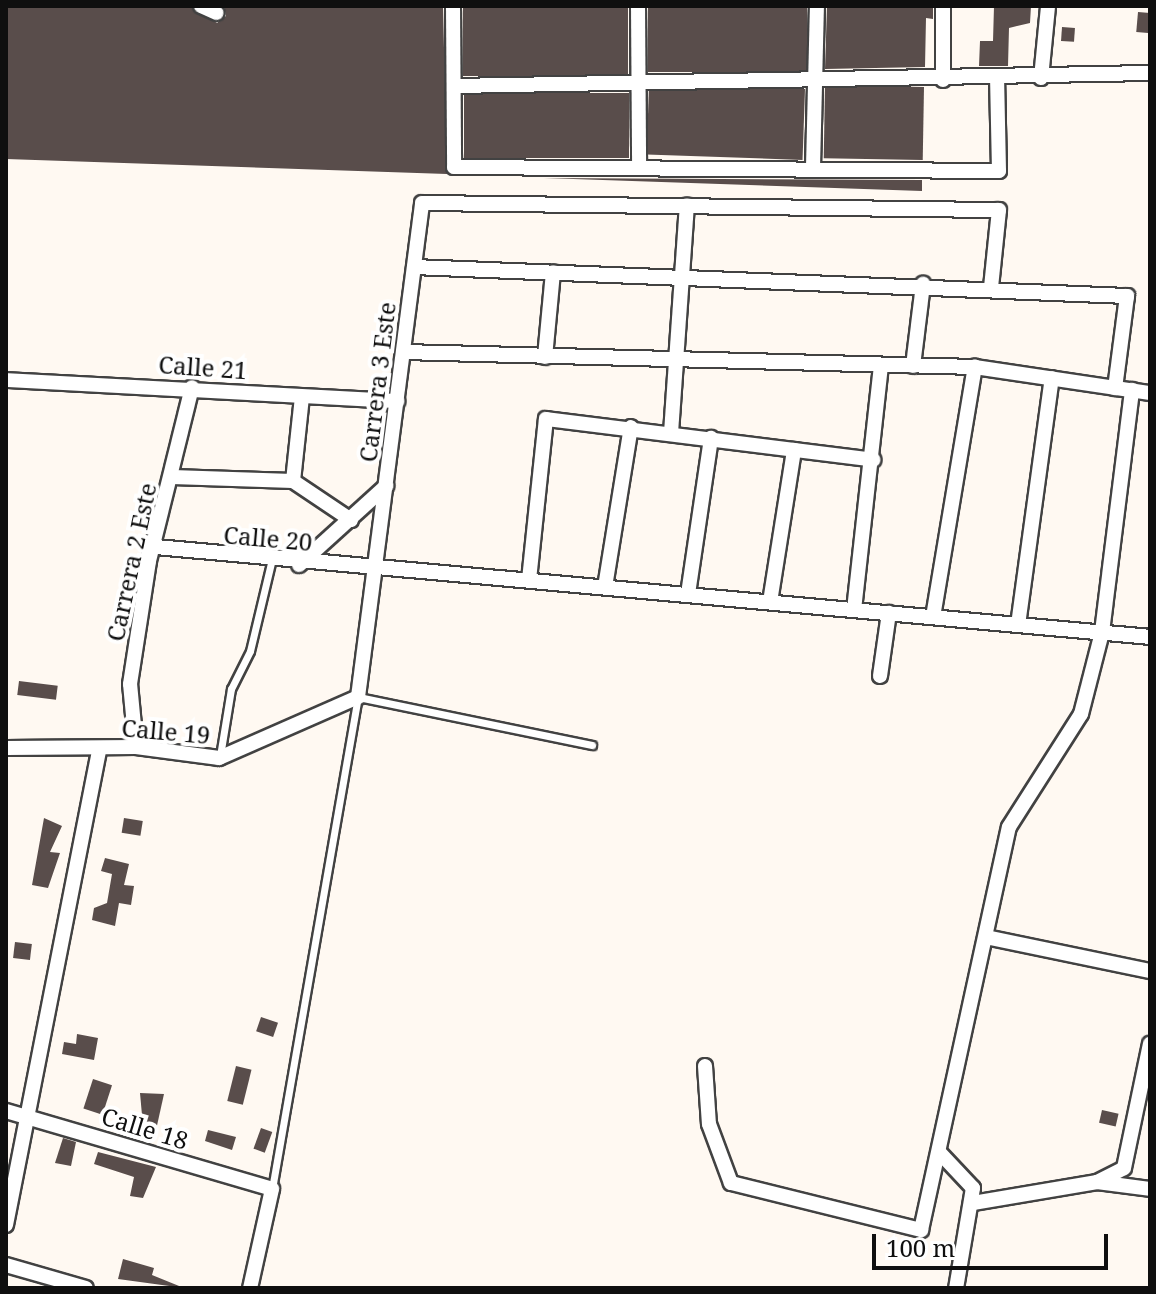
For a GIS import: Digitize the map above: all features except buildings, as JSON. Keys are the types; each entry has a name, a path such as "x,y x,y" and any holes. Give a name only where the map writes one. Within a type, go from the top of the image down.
{"street":[{"path":"201,6 217,13"},
{"path":"453,6 454,167 813,167 999,171 997,79"},
{"path":"638,6 639,168"},
{"path":"813,167 817,6"},
{"path":"943,6 943,80"},
{"path":"1041,78 1048,6"},
{"path":"454,86 997,79 1150,73"},
{"name":"Carrera 3 Este","path":"358,697 422,203 687,206"},
{"path":"671,433 687,206 999,210 991,287"},
{"path":"414,267 923,284 1127,296 1115,388"},
{"path":"545,357 553,272"},
{"path":"913,366 923,284"},
{"path":"403,352 676,364 975,367 1150,393"},
{"path":"854,610 881,367"},
{"path":"933,617 975,367"},
{"path":"1018,625 1052,378"},
{"name":"Calle 21","path":"6,380 192,387 302,397 397,401"},
{"name":"Carrera 2 Este","path":"136,747 130,684 156,547 192,387"},
{"path":"705,1066 709,1124 731,1183 921,1230 1009,827 1081,714 1102,632 1132,390"},
{"path":"293,481 302,397"},
{"path":"529,580 546,419 631,427 873,460"},
{"path":"605,587 631,427"},
{"path":"688,594 711,438"},
{"path":"770,602 794,450"},
{"path":"172,477 293,481 351,520"},
{"path":"299,565 386,486"},
{"name":"Calle 20","path":"156,547 271,563 376,566 1150,637"},
{"path":"880,676 889,613"},
{"name":"Calle 19","path":"6,748 136,747 219,758 358,697"},
{"path":"6,1225 100,748"},
{"path":"986,937 1150,971"},
{"path":"1097,1182 1130,1163 1150,1044"},
{"name":"Calle 18","path":"6,1111 272,1189"},
{"path":"940,1153 973,1188 973,1203 956,1288"},
{"path":"973,1203 1097,1182 1150,1189"},
{"path":"250,1288 272,1189"},
{"path":"6,1265 86,1288"}],"lane":[{"path":"219,758 231,689 250,651 271,563"},
{"path":"272,1189 358,697 592,745"}]}
